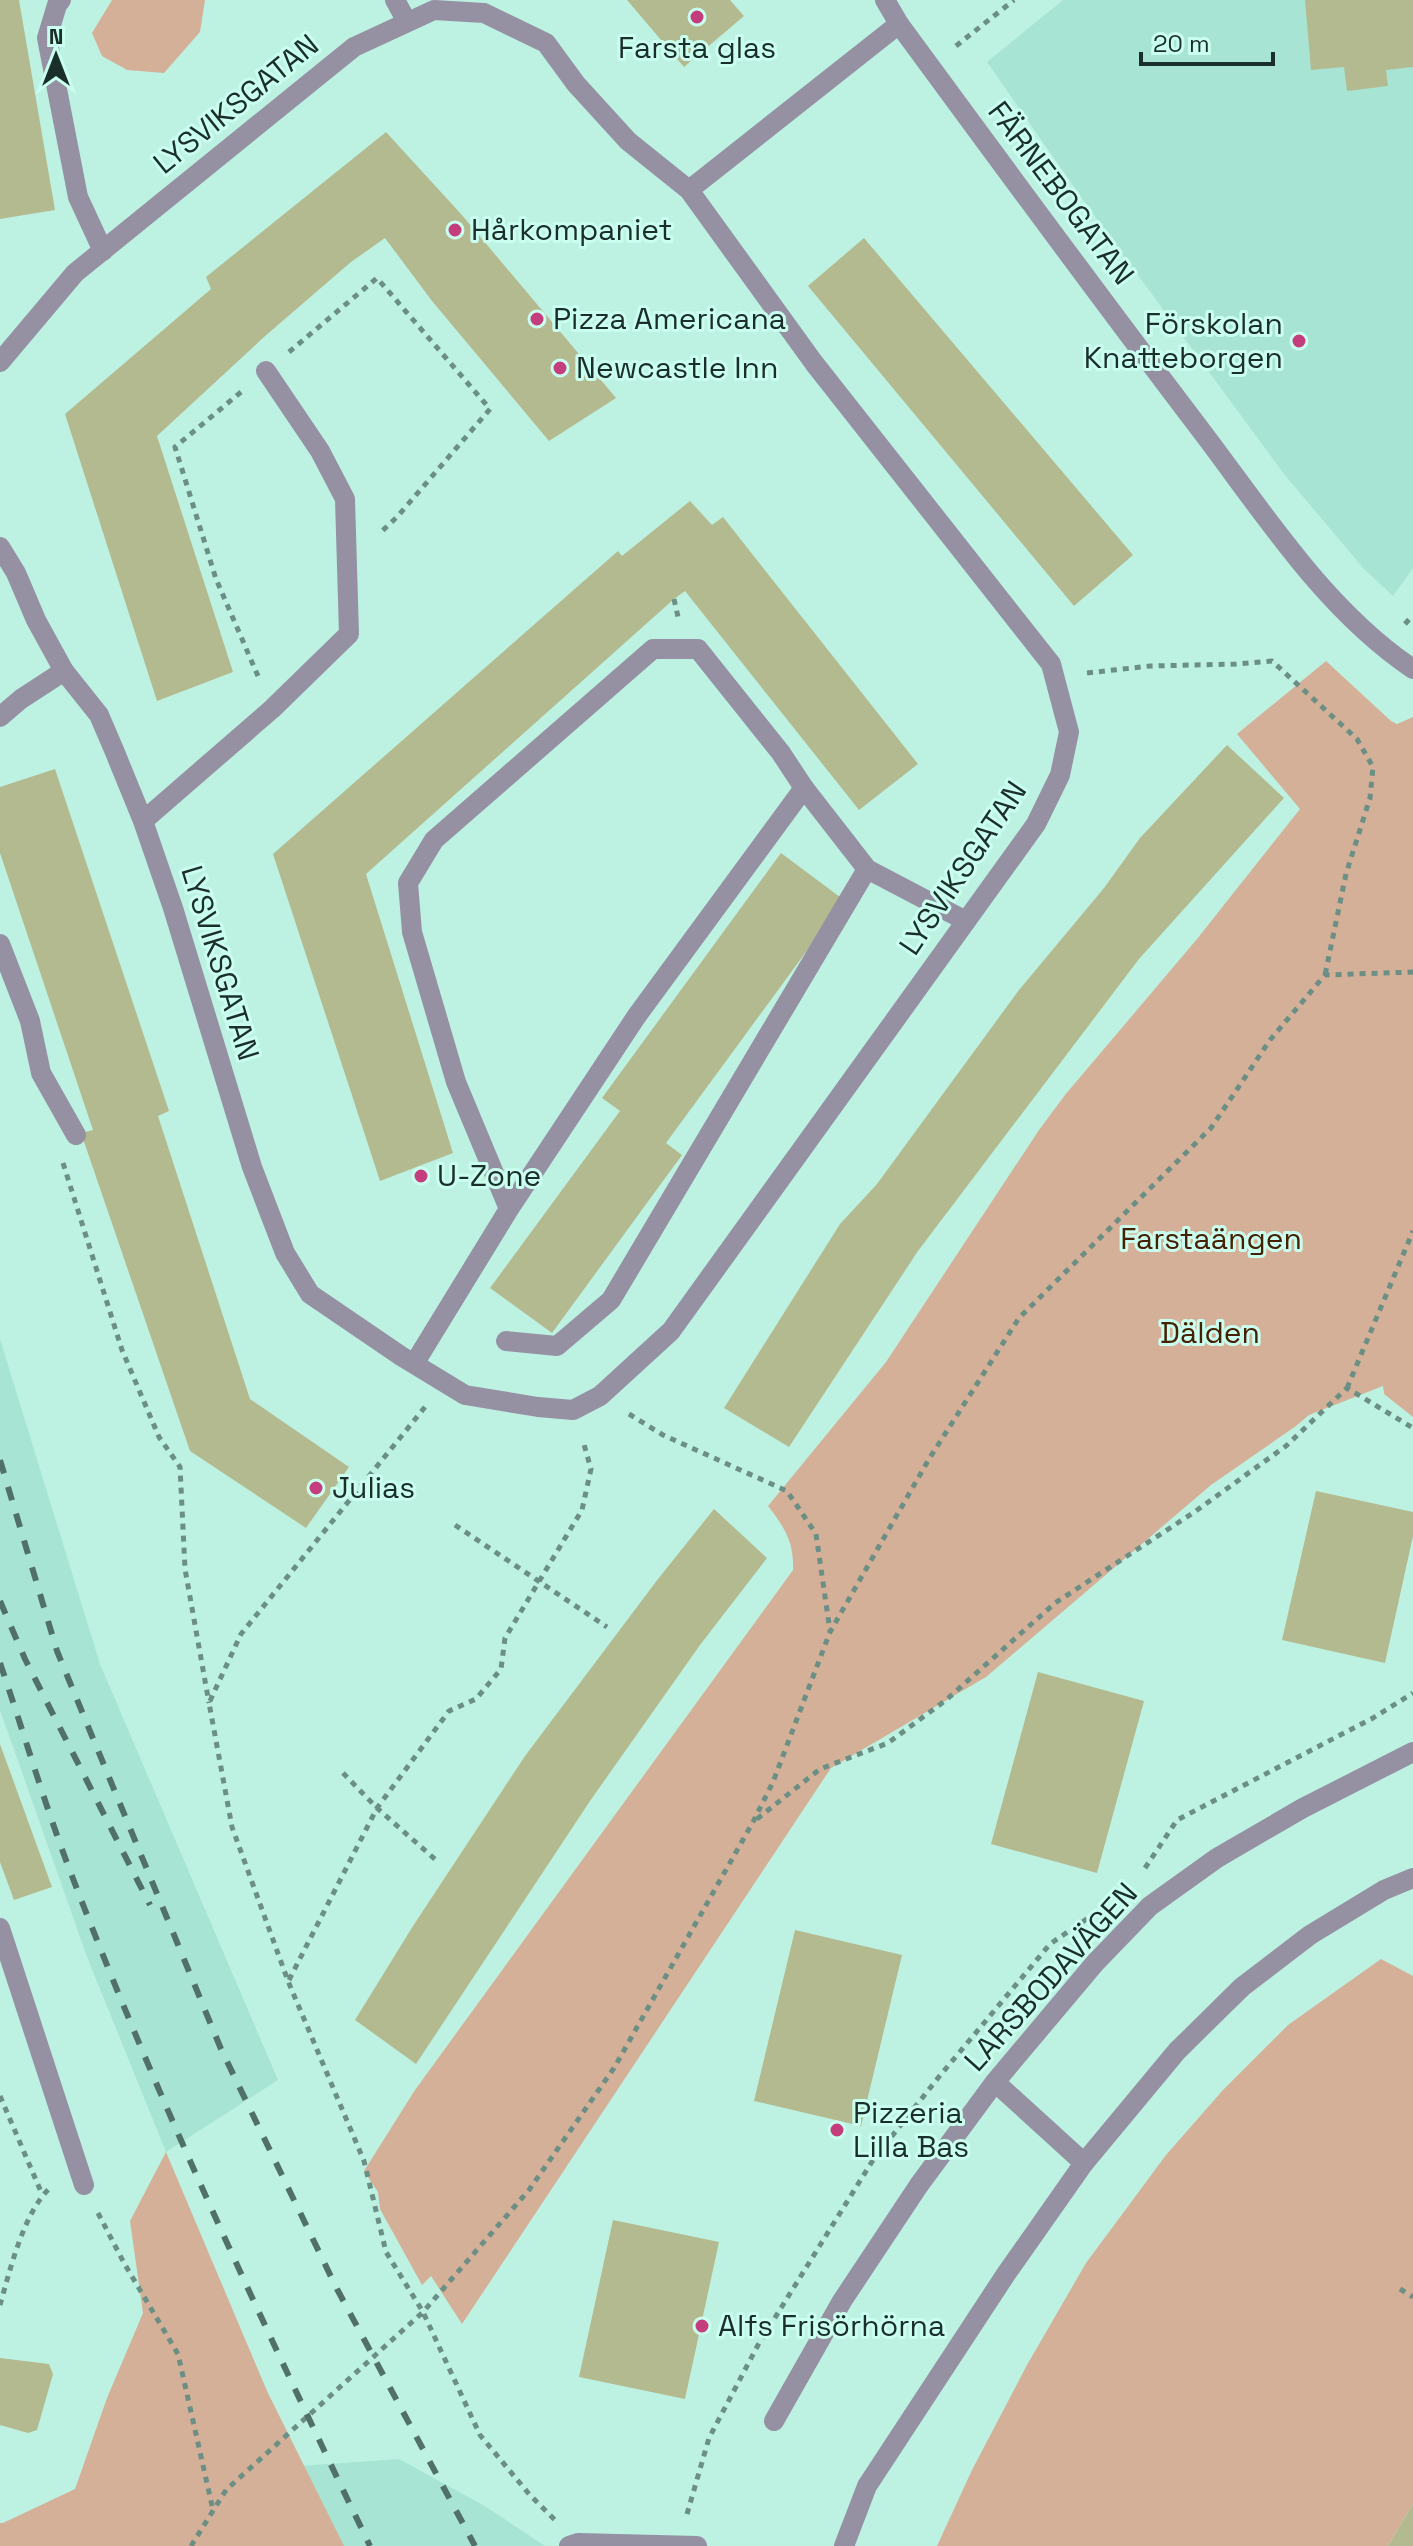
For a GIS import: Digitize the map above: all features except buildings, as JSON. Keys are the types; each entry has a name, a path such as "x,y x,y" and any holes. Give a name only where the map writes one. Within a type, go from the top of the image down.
{"street":[{"path":"61,0 47,38 78,197 103,251"},
{"path":"395,0 407,22"},
{"name":"FÄRNEBOGATAN","path":"885,0 899,24 1049,230 1312,577 1383,648 1413,669"},
{"name":"LYSVIKSGATAN","path":"0,362 75,273 354,47 434,10 451,6 484,13 546,43 576,84 628,141 689,190 814,363 1051,664 1069,732 1060,775 1036,824 671,1331 600,1396 573,1410 465,1395 310,1294 285,1253 252,1167 173,908 143,821 99,715 64,671 0,547"},
{"path":"689,190 899,24"},
{"path":"143,821 272,709 349,634 345,499 320,451 266,371"},
{"path":"509,1209 456,1082 412,932 408,883 434,840 653,649 698,649 781,753 867,869 966,921"},
{"path":"0,717 64,671"},
{"path":"414,1364 509,1209 636,1017 804,788"},
{"path":"506,1341 557,1346 611,1300 867,869"},
{"path":"0,944 30,1021 41,1073 76,1135"},
{"name":"LARSBODAVÄGEN","path":"774,2421 842,2301 919,2185 995,2082 1095,1963 1150,1906 1229,1851 1303,1808 1413,1752"},
{"path":"844,2546 867,2486 1006,2274 1084,2163 1177,2051 1242,1987 1310,1935 1384,1890 1413,1878"},
{"path":"0,1928 84,2185"},
{"path":"995,2082 1084,2163"},
{"path":"574,2545 697,2546"}],"path":[{"path":"931,67 1014,0"},
{"path":"272,709 216,579 175,447 377,278 490,409 397,517 346,563"},
{"path":"191,2546 226,2490 423,2312 529,2190 614,2068 753,1822 773,1782 830,1632 929,1459 1019,1318 1211,1128 1270,1040 1325,975 1346,874 1370,798 1373,767 1357,739 1272,661 1150,666 1054,677"},
{"path":"1325,975 1413,972"},
{"path":"76,1135 78,1145 63,1162 122,1350 159,1437 180,1467 185,1569 232,1827 288,1981 364,2161 386,2252 423,2312 480,2435 574,2545"},
{"path":"753,1822 820,1769 888,1743 946,1700 1055,1603 1193,1513 1286,1446 1347,1388 1413,1231"},
{"path":"209,1703 241,1634 445,1382"},
{"path":"1347,1388 1413,1428"},
{"path":"288,1981 377,1808 449,1711 476,1699 501,1669 505,1638 582,1510 591,1469 573,1410"},
{"path":"663,1435 787,1491 816,1534 830,1632"},
{"path":"455,1525 607,1627"},
{"path":"343,1773 437,1861"},
{"path":"0,2096 42,2195"},
{"path":"0,2305 19,2242 42,2195 77,2165"},
{"path":"84,2185 124,2263 178,2354 213,2511"},
{"path":"1400,2289 1413,2297"}],"shaded area":[{"name":"Förskolan Knatteborgen","path":"1063,0 1413,0 1413,568 1393,596 1364,569 1284,474 1088,207 987,62"},
{"path":"0,1339 100,1664 278,2080 166,2152 87,1957 0,1710"},
{"path":"399,2459 483,2505 545,2546 210,2546 271,2468"}],"green space":[{"path":"112,0 205,0 200,32 164,73 127,70 102,56 92,33"},
{"name":"Farstaängen","path":"1326,661 1391,721 1397,724 1413,717 1413,1417 1384,1394 1383,1386 1309,1415 1211,1485 986,1677 831,1768 462,2324 431,2276 422,2285 380,2209 378,2192 364,2171 415,2090 793,1570 787,1536 768,1506 886,1362 1065,1095 1197,939 1300,809 1237,734"},
{"path":"1381,1959 1413,1976 1413,2504 1388,2546 937,2546 972,2470 1027,2365 1086,2263 1166,2155 1223,2090 1288,2025"},
{"path":"166,2152 267,2391 344,2546 0,2546 0,2523 75,2489 107,2398 143,2313 130,2221"}],"railway":[{"path":"0,1460 57,1651 221,2049 337,2289 475,2546"},
{"path":"0,1601 25,1659 150,1905"},
{"path":"0,1663 62,1850 140,2046 252,2297 370,2546"}],"place":[{"name":"Farsta glas","path":"697,17"},
{"name":"Hårkompaniet","path":"455,230"},
{"name":"Pizza Americana","path":"537,319"},
{"name":"Förskolan Knatteborgen","path":"1299,341"},
{"name":"Newcastle Inn","path":"560,368"},
{"name":"U-Zone","path":"421,1176"},
{"name":"Julias","path":"316,1488"},
{"name":"Pizzeria Lilla Bas","path":"837,2130"},
{"name":"Alfs Frisörhörna","path":"702,2326"}],"park label":[{"name":"Dälden","path":"1210,1333"}]}
